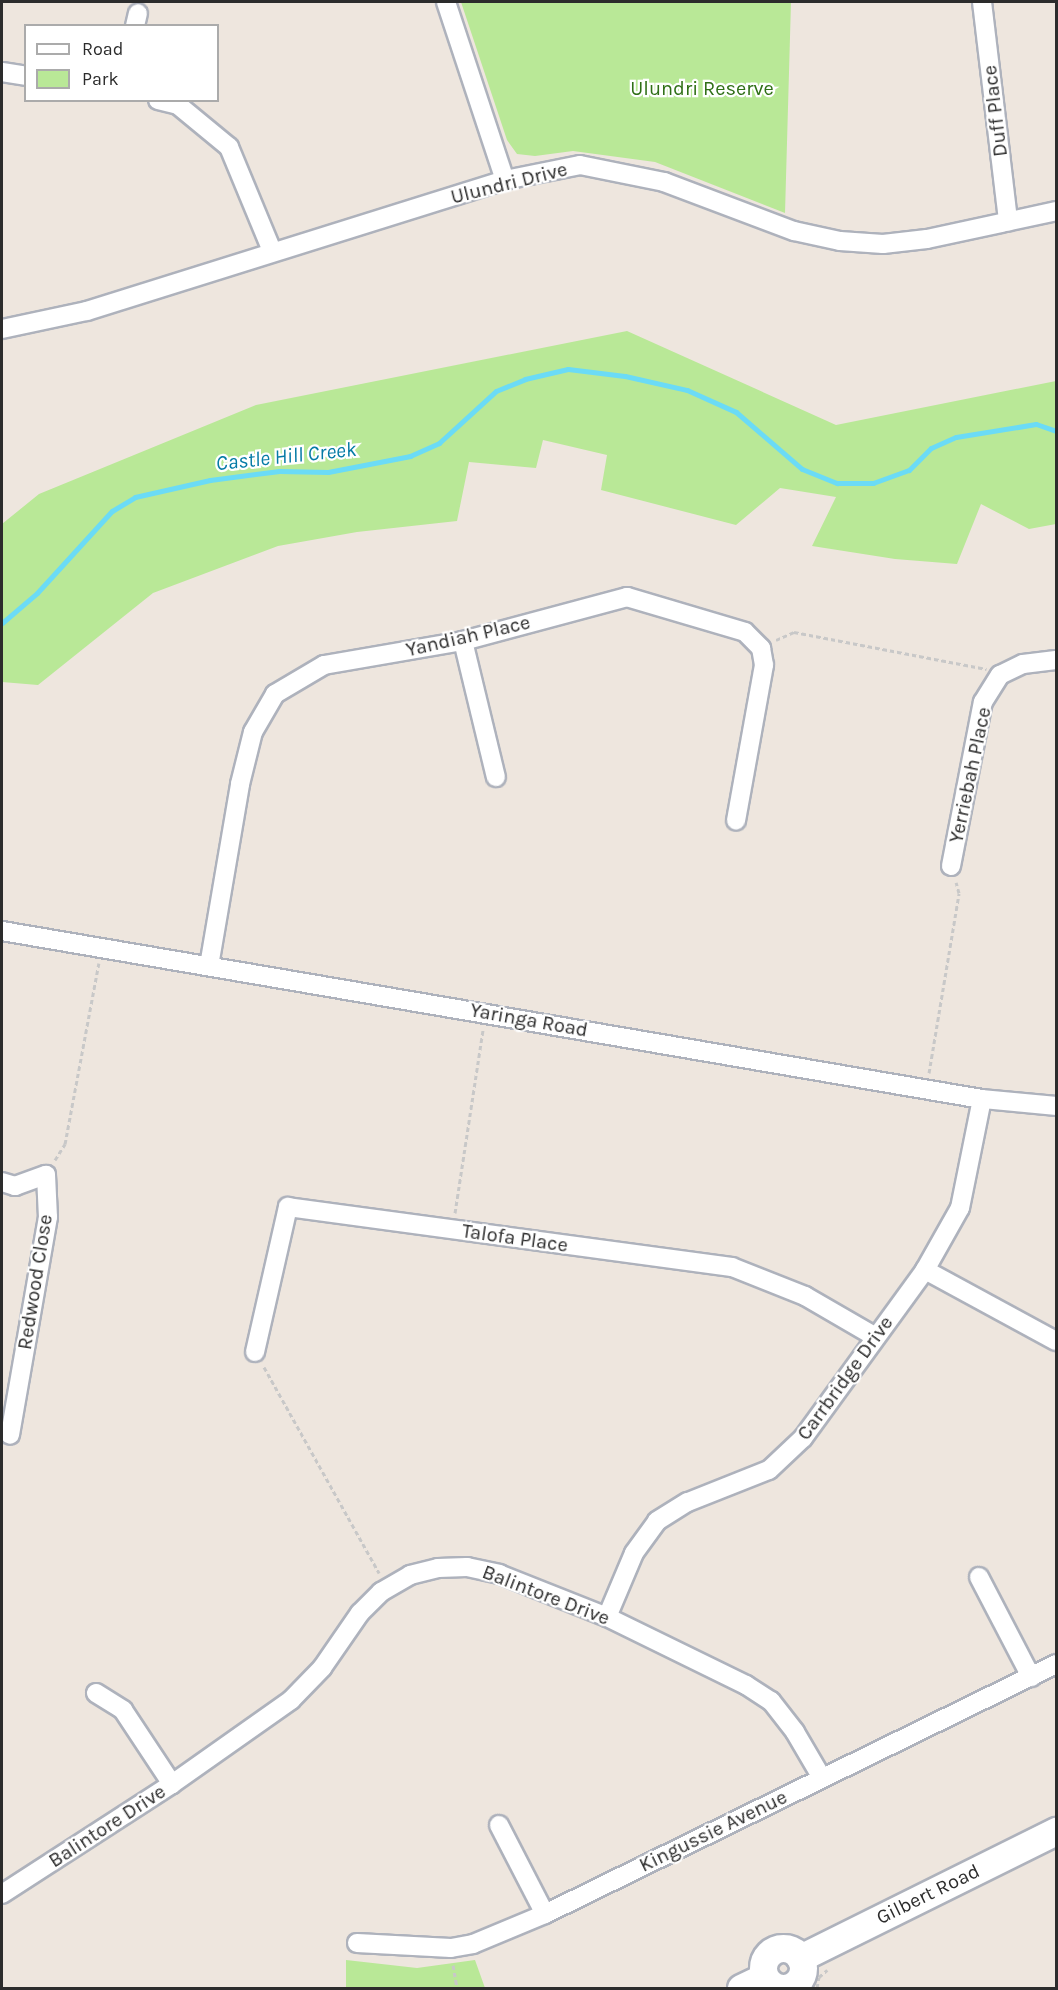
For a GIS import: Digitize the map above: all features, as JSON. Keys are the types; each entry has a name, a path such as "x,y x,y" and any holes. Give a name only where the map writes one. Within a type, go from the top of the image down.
{"main road":[{"name":"Gilbert Road","path":"800,1958 1056,1831"},
{"path":"776,1950 790,1950 800,1958 802,1987 776,1987 752,1983 765,1960 776,1950"}],"street":[{"path":"446,2 505,180"},
{"name":"Duff Place","path":"982,2 1008,221"},
{"path":"2,72 24,76"},
{"path":"166,102 178,105 229,147 272,251"},
{"name":"Ulundri Drive","path":"2,329 87,311 272,251 505,180 580,165 664,182 794,231 840,241 883,244 927,239 1056,211"},
{"name":"Yandiah Place","path":"209,966 243,773 253,732 275,694 324,665 463,641 627,597 745,632 761,648"},
{"path":"463,641 496,777"},
{"path":"736,821 764,665 761,648"},
{"path":"1000,675 1023,664 1056,660"},
{"name":"Yerriebah Place","path":"951,866 983,702 1000,675"},
{"name":"Yaringa Road","path":"2,931 982,1099 1056,1106"},
{"name":"Carrbridge Drive","path":"607,1617 634,1553 657,1521 688,1502 768,1470 803,1438 874,1336 925,1270 960,1208 982,1099"},
{"path":"2,1182 15,1186 46,1175"},
{"name":"Redwood Close","path":"10,1435 48,1217 46,1175"},
{"name":"Talofa Place","path":"255,1352 288,1207 732,1267 805,1296 874,1336"},
{"path":"925,1270 1056,1341"},
{"name":"Balintore Drive","path":"2,1894 172,1784 291,1700 322,1668 360,1613 387,1588 410,1575 438,1568 467,1567 499,1574 607,1617 746,1684 771,1701 795,1732 822,1778"},
{"path":"979,1577 1031,1677"},
{"name":"Kingussie Avenue","path":"357,1943 451,1948 473,1944 545,1914 1056,1664"},
{"path":"96,1693 123,1710 172,1784"},
{"path":"499,1825 545,1914"}],"path":[{"path":"761,648 794,632 981,667 1000,675"},
{"path":"926,1089 959,893 951,866"},
{"path":"46,1175 65,1144 101,947"},
{"path":"452,1229 486,1013"},
{"path":"255,1352 387,1588"},
{"path":"451,1948 457,1989"},
{"path":"802,1987 830,1967"}],"green space":[{"name":"Ulundri Reserve","path":"461,2 791,2 785,213 655,162 573,151 535,156 517,154 507,140"},
{"path":"627,331 836,425 1056,381 1056,524 1029,529 981,504 957,564 895,559 812,546 836,497 780,488 736,525 601,490 607,455 543,440 536,468 469,462 457,521 357,532 278,546 153,593 38,685 2,682 2,524 39,494 256,405"},
{"path":"346,1960 417,1968 475,1960 485,1988 346,1988"}],"waterway":[{"name":"Castle Hill Creek","path":"2,623 37,593 112,511 135,497 210,480 279,471 328,472 410,456 439,443 496,391 525,379 568,369 625,376 687,390 736,412 802,469 837,483 873,483 909,470 931,448 956,437 1036,424 1056,431"}]}
